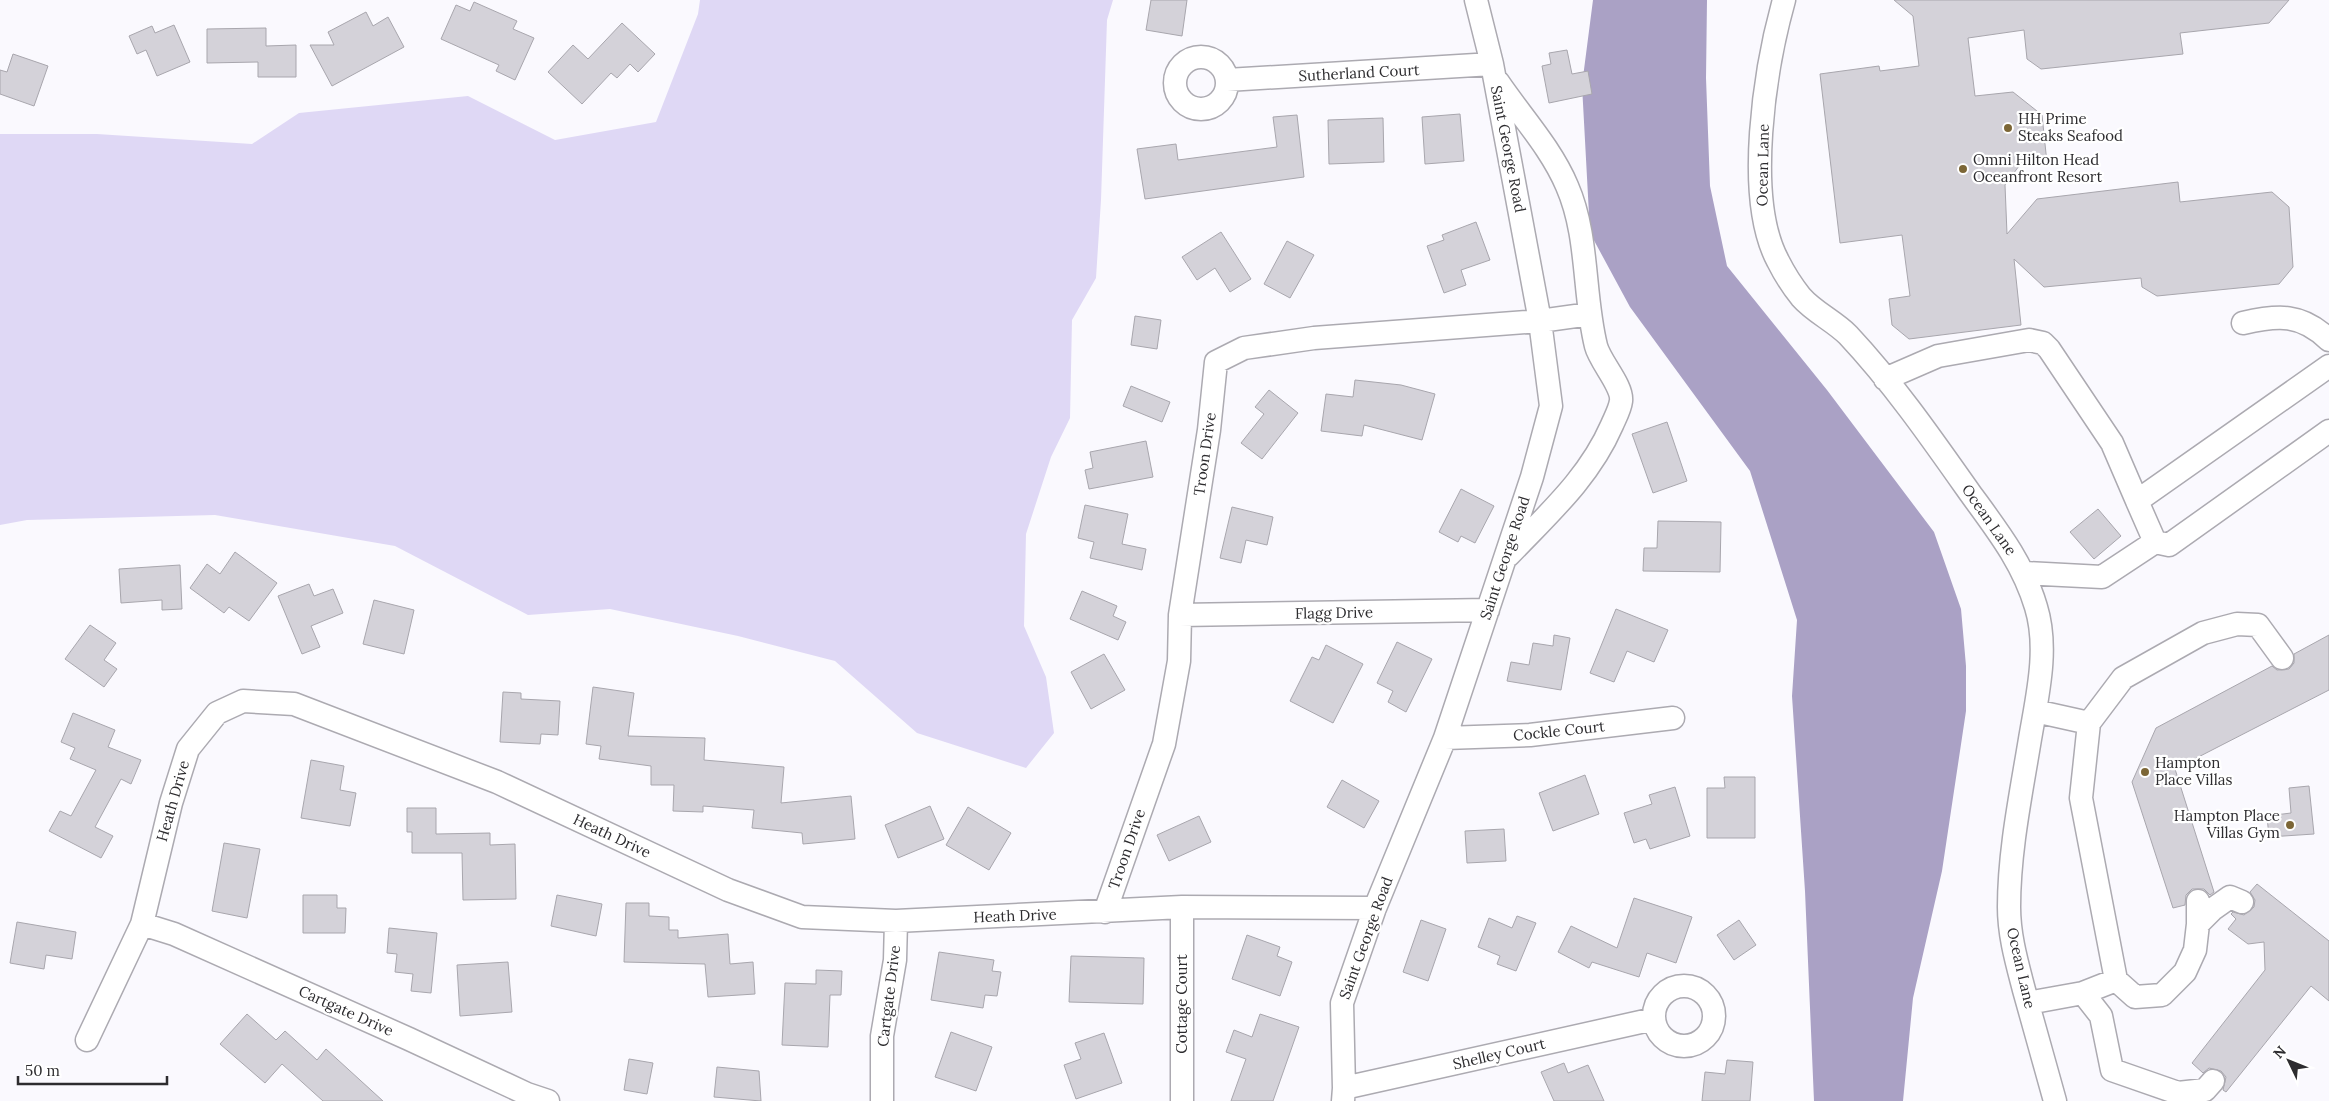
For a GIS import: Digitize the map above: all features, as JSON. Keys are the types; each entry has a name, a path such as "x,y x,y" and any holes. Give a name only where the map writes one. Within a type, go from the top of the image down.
{"street":[{"name":"Saint George Road","path":"1344,1095 1342,1003 1375,908 1445,738 1532,477 1551,406 1540,320 1493,70 1476,0"},
{"name":"Ocean Lane","path":"1784,0 1768,83 1761,144 1760,190 1764,226 1778,261 1802,298 1846,334 1885,379 1953,468 2007,544 2025,573 2040,622 2039,687 2020,801 2009,908 2012,939 2055,1101"},
{"name":"Sutherland Court","path":"1227,80 1493,70"},
{"path":"1493,70 1556,164 1568,187 1577,216 1590,314 1597,349 1622,399 1602,447 1582,478 1505,560"},
{"name":"Troon Drive","path":"1105,912 1164,744 1179,661 1180,616 1209,430 1216,362 1244,348 1314,338 1540,320 1590,314"},
{"path":"2243,323 2271,317 2293,319 2317,329 2329,340"},
{"path":"1885,379 1938,356 2029,340 2043,344 2049,349 2112,443 2155,542"},
{"path":"2137,501 2329,366"},
{"path":"2025,573 2102,577 2155,542 2169,545 2329,431"},
{"name":"Flagg Drive","path":"1180,616 1488,610"},
{"path":"2198,901 2195,950 2186,972 2162,995 2135,997 2116,980 2081,798 2089,723 2123,678 2203,633 2238,624 2258,625 2282,658"},
{"name":"Heath Drive","path":"87,1040 142,924 171,803 188,749 217,713 242,701 294,704 497,782 728,890 802,917 896,921 1182,907 1375,908"},
{"path":"2035,711 2089,723"},
{"name":"Cockle Court","path":"1445,738 1530,735 1673,718"},
{"path":"2198,924 2213,909 2230,897 2242,902"},
{"name":"Cottage Court","path":"1182,907 1182,1101"},
{"name":"Cartgate Drive","path":"882,1101 882,1036 895,960 896,921"},
{"name":"Cartgate Drive","path":"142,924 174,934 410,1039 527,1094 548,1101"},
{"path":"2028,1003 2083,993 2116,980"},
{"path":"2083,993 2101,1016 2112,1070 2178,1093 2205,1090 2213,1081"},
{"name":"Shelley Court","path":"1344,1095 1654,1019"}],"shaded area":[{"path":"700,0 1113,0 1107,20 1101,200 1096,278 1072,320 1070,418 1051,457 1026,534 1024,626 1046,677 1054,733 1026,768 917,733 835,661 738,636 610,609 528,615 395,546 215,515 27,520 0,525 0,134 97,134 252,144 299,113 468,96 555,140 656,122 698,14"},
{"path":"1593,0 1707,0 1706,78 1710,186 1727,266 1827,390 1934,532 1961,609 1966,666 1966,711 1942,871 1913,998 1903,1101 1814,1101 1805,891 1792,696 1797,620 1750,471 1630,307 1590,233 1582,85"}],"building":[{"path":"1151,0 1187,0 1182,36 1146,30"},
{"name":"Omni Hilton Head Oceanfront Resort","path":"1894,0 2289,0 2269,23 2180,33 2183,54 2041,69 2027,59 2024,30 1968,38 1975,96 2013,92 2042,115 2047,163 2019,166 2005,185 2007,234 2037,199 2178,182 2180,202 2272,192 2289,207 2293,267 2279,284 2157,296 2142,287 2141,278 2044,287 2014,259 2021,325 1909,339 1892,325 1889,299 1910,296 1902,235 1840,243 1820,74 1879,66 1880,71 1919,66 1913,16"},
{"path":"474,2 517,21 513,29 534,38 515,80 496,71 499,65 441,39 456,5 470,11"},
{"path":"366,12 373,26 388,17 404,47 332,86 310,45 334,45 328,32"},
{"path":"622,23 655,54 638,72 630,64 617,78 611,73 582,104 548,72 573,45 588,59"},
{"path":"174,25 190,62 157,76 146,50 137,54 129,36 152,26 155,33"},
{"path":"266,28 266,46 296,45 296,77 258,77 258,62 207,63 207,29"},
{"path":"1567,50 1572,74 1588,71 1592,94 1549,103 1542,66 1551,64 1549,53"},
{"path":"13,54 48,66 34,106 0,94 0,70 7,72"},
{"path":"1460,114 1464,161 1425,164 1422,117"},
{"path":"1297,115 1304,177 1145,199 1137,149 1176,144 1178,160 1277,147 1273,117"},
{"path":"1383,118 1384,162 1329,164 1328,120"},
{"path":"1476,222 1490,260 1461,270 1466,285 1444,293 1427,246 1444,240 1442,235"},
{"path":"1221,232 1251,279 1230,292 1215,268 1197,280 1182,257"},
{"path":"1287,241 1314,255 1290,298 1264,284"},
{"path":"1135,316 1161,320 1157,349 1131,345"},
{"path":"1355,380 1401,385 1435,394 1422,440 1364,425 1362,436 1321,431 1326,394 1353,397"},
{"path":"1131,386 1170,402 1162,422 1123,406"},
{"path":"1269,390 1298,413 1262,459 1241,443 1264,414 1255,407"},
{"path":"1667,422 1687,481 1653,493 1632,434"},
{"path":"1146,441 1153,477 1089,489 1085,470 1093,468 1090,452"},
{"path":"1461,489 1494,506 1475,543 1461,536 1458,542 1439,532"},
{"path":"1085,505 1128,514 1122,544 1146,549 1142,570 1090,558 1094,542 1078,538"},
{"path":"1232,507 1273,517 1267,545 1246,540 1241,563 1220,558"},
{"path":"2098,509 2121,536 2094,559 2070,532"},
{"path":"1658,521 1721,522 1720,572 1643,571 1644,548 1657,548"},
{"path":"235,552 277,583 249,621 229,607 224,613 190,588 207,564 220,574"},
{"path":"180,565 182,609 162,610 162,600 121,603 119,569"},
{"path":"309,584 314,596 333,589 343,613 311,626 320,647 302,654 278,596"},
{"path":"1082,591 1117,606 1113,616 1126,622 1118,640 1070,619"},
{"path":"374,600 414,610 404,654 363,644"},
{"path":"1616,609 1668,630 1654,662 1627,651 1614,682 1590,673"},
{"path":"90,625 116,643 104,660 117,669 104,687 65,659"},
{"path":"1554,635 1570,638 1561,690 1507,681 1511,662 1529,665 1533,643 1553,646"},
{"name":"Hampton Place Villas","path":"2329,635 2329,690 2175,769 2214,892 2210,895 2204,889 2192,889 2186,895 2185,905 2173,908 2132,782 2156,728 2272,666 2277,670 2289,669 2294,663 2294,654"},
{"path":"1397,642 1432,659 1406,712 1388,702 1393,691 1377,683"},
{"path":"1326,645 1363,664 1333,723 1290,701 1312,657 1319,660"},
{"path":"1104,654 1125,690 1091,709 1071,672"},
{"path":"593,687 634,693 628,736 705,738 704,760 784,767 781,803 851,796 855,839 803,844 802,833 752,828 754,810 703,806 703,812 673,811 674,785 651,785 651,766 599,759 601,746 586,744"},
{"path":"503,692 521,693 521,699 560,701 558,735 541,734 540,744 500,742"},
{"path":"73,713 115,730 108,747 141,760 131,784 121,779 95,827 113,836 101,858 49,831 60,811 71,816 96,770 70,759 75,748 61,742"},
{"path":"311,760 344,766 340,790 356,793 350,826 301,818"},
{"path":"1585,775 1599,814 1553,831 1539,793"},
{"path":"1724,777 1755,777 1755,838 1707,838 1707,788 1725,788"},
{"path":"1342,780 1379,801 1364,828 1327,807"},
{"name":"Hampton Place Villas Gym","path":"2309,786 2314,834 2269,837 2267,816 2291,813 2289,788"},
{"path":"1675,787 1690,836 1650,849 1646,839 1634,843 1624,813 1652,804 1649,795"},
{"path":"930,806 944,839 898,858 885,825"},
{"path":"968,807 1011,833 989,870 946,845"},
{"path":"407,808 436,808 436,834 490,833 490,845 515,844 516,899 463,900 462,853 412,853 412,832 407,832"},
{"path":"1199,816 1211,842 1169,861 1157,835"},
{"path":"1504,829 1506,861 1467,863 1465,831"},
{"path":"224,843 260,849 247,918 212,911"},
{"path":"2257,884 2329,941 2329,1001 2311,986 2226,1092 2223,1090 2226,1077 2221,1071 2209,1068 2203,1073 2192,1063 2265,970 2264,942 2248,944 2228,929 2236,919 2231,914 2233,912 2244,915 2254,907 2255,900 2250,892"},
{"path":"303,895 337,895 337,908 346,908 345,933 303,933"},
{"path":"557,895 602,904 596,936 551,926"},
{"path":"1634,898 1692,917 1676,963 1647,953 1639,977 1592,962 1589,968 1558,952 1571,926 1617,948"},
{"path":"626,903 649,903 649,916 669,917 669,930 678,930 678,938 728,934 730,964 753,962 755,994 708,997 705,964 624,962"},
{"path":"1517,916 1536,923 1516,971 1497,964 1500,956 1478,947 1489,918 1512,928"},
{"path":"1421,920 1446,929 1428,981 1403,972"},
{"path":"1739,920 1756,945 1734,960 1717,935"},
{"path":"17,922 76,932 72,959 46,955 44,969 10,963"},
{"path":"389,928 437,933 431,993 411,991 413,974 395,972 397,954 387,953"},
{"path":"1247,935 1280,947 1277,956 1292,962 1280,996 1232,979"},
{"path":"939,952 994,960 992,971 1001,972 997,996 985,995 983,1008 931,1000"},
{"path":"1071,956 1144,958 1143,1004 1069,1002"},
{"path":"508,962 512,1012 460,1016 457,965"},
{"path":"816,970 842,971 841,995 830,995 828,1047 782,1045 785,983 816,984"},
{"path":"247,1014 276,1040 285,1031 317,1060 326,1049 383,1101 323,1101 282,1064 265,1083 220,1044"},
{"path":"1260,1014 1299,1027 1273,1101 1231,1101 1246,1059 1226,1052 1234,1030 1252,1037"},
{"path":"951,1032 992,1047 976,1091 935,1077"},
{"path":"1104,1033 1122,1083 1076,1099 1064,1065 1081,1059 1075,1043"},
{"path":"629,1059 653,1063 647,1094 624,1090"},
{"path":"1727,1060 1753,1062 1750,1101 1702,1101 1705,1072 1725,1074"},
{"path":"1564,1063 1568,1073 1588,1065 1604,1101 1554,1101 1541,1072"},
{"path":"717,1067 759,1071 761,1101 714,1097"}],"place":[{"name":"HH Prime Steaks Seafood","path":"2008,128"},
{"name":"Omni Hilton Head Oceanfront Resort","path":"1963,169"},
{"name":"Hampton Place Villas","path":"2145,772"},
{"name":"Hampton Place Villas Gym","path":"2290,825"}]}
